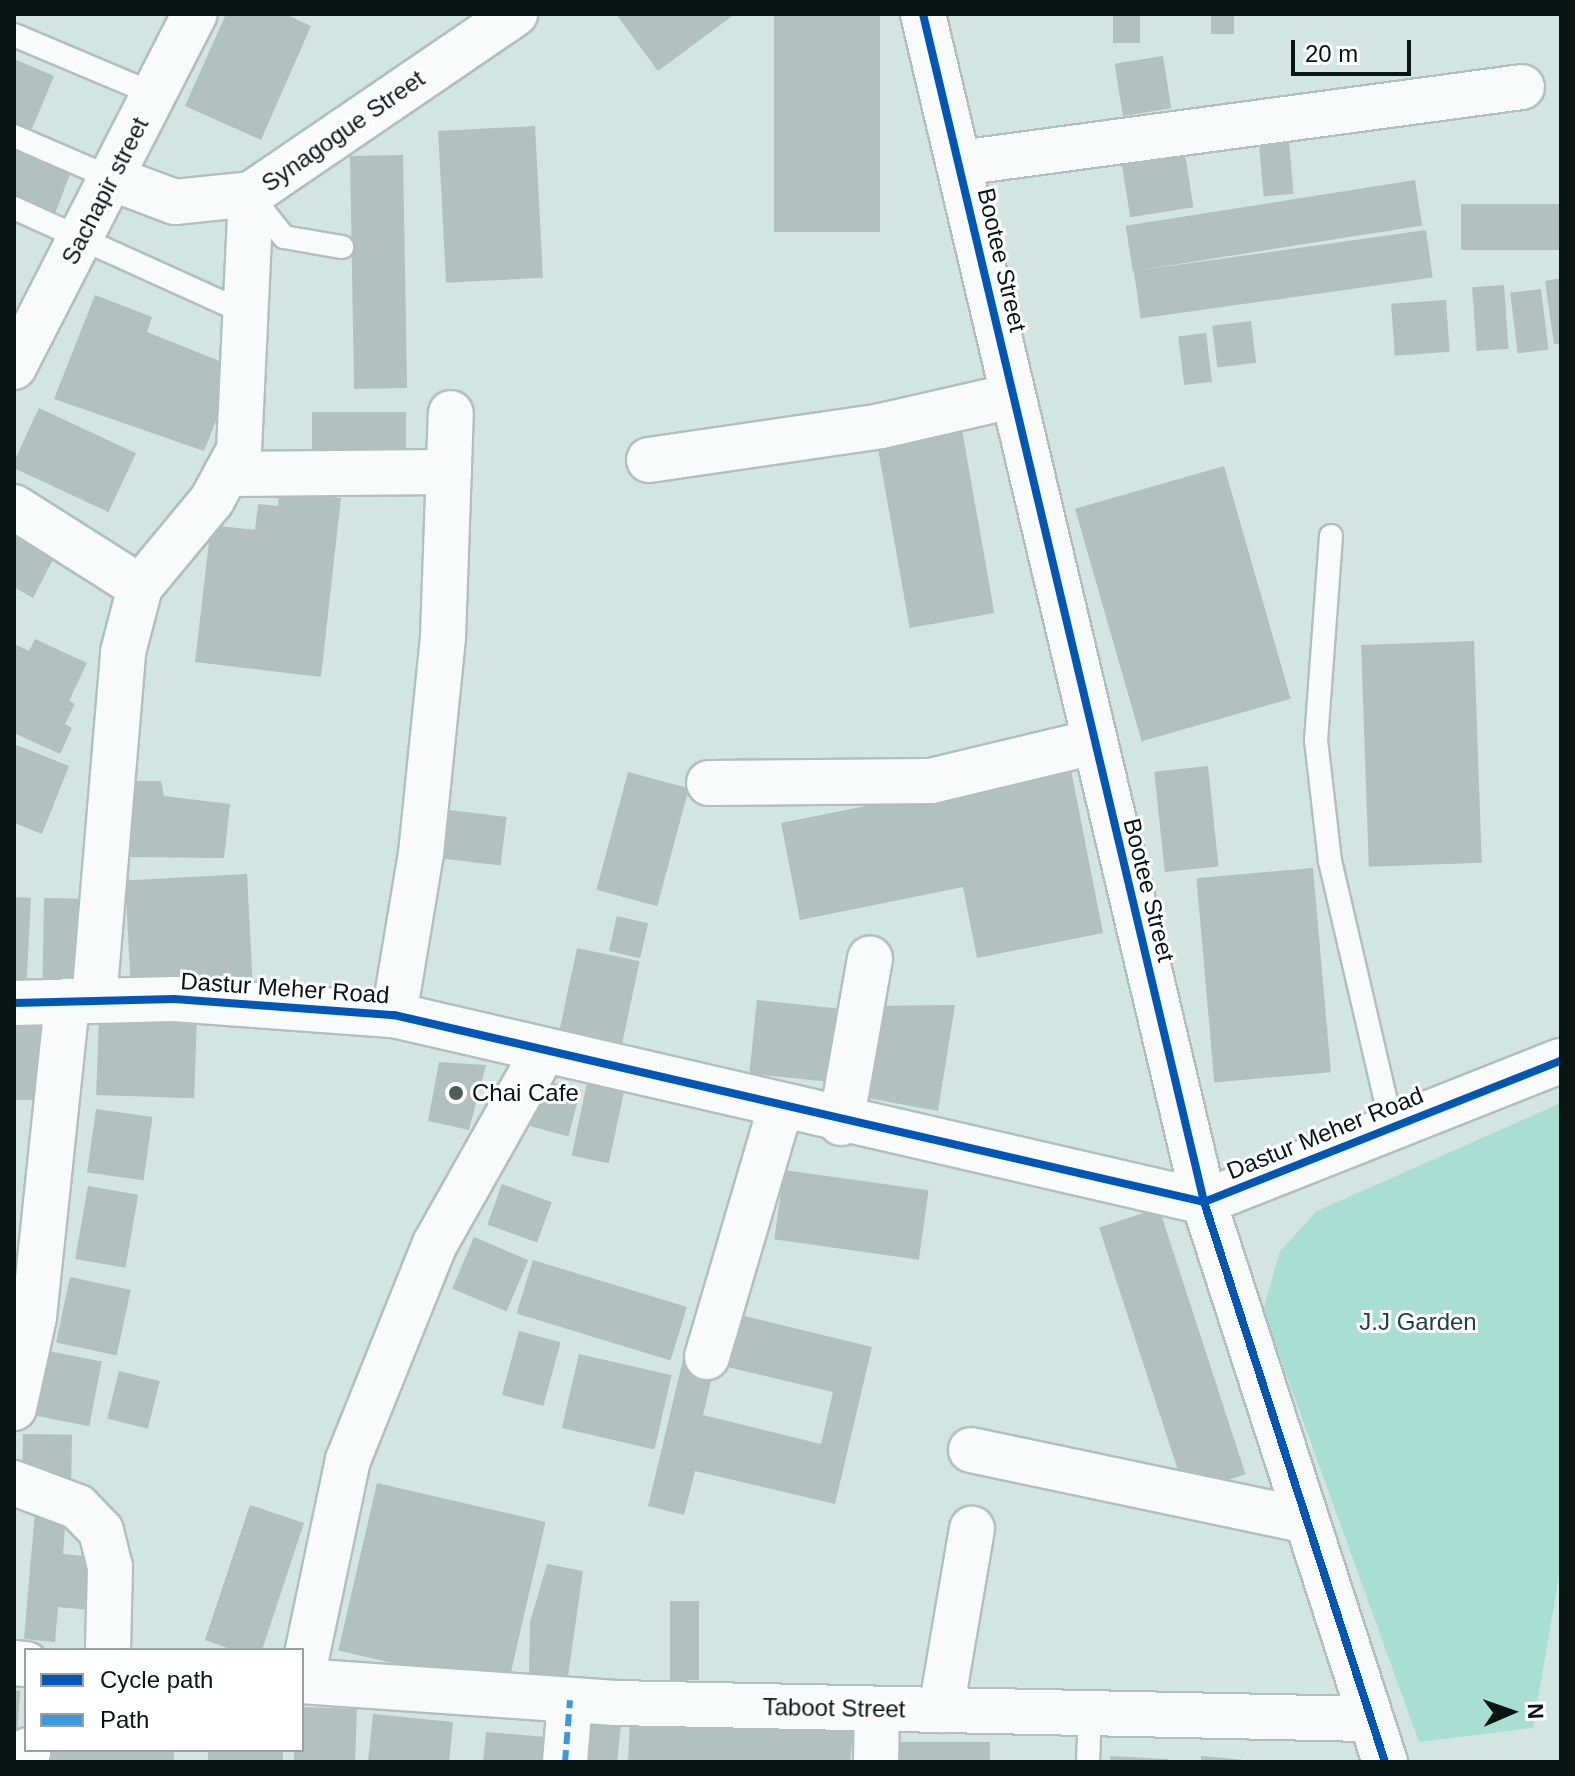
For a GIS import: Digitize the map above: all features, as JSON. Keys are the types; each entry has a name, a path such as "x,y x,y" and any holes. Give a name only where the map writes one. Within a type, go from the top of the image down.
{"street":[{"name":"Sachapir street","path":"14,367 195,14"},
{"name":"Synagogue Street","path":"111,178 175,202 251,194 515,14"},
{"name":"Bootee Street","path":"923,14 1204,1202 1367,1719 1385,1762"},
{"path":"960,163 1522,87"},
{"path":"14,1408 24,1316 80,1001 123,652 140,587 226,474 239,450 251,194"},
{"path":"649,460 881,426 1012,396"},
{"path":"394,1015 423,839 443,637 451,413"},
{"path":"226,474 449,472"},
{"path":"14,507 140,587"},
{"path":"709,783 931,781 1093,742"},
{"path":"841,1123 870,959"},
{"name":"Dastur Meher Road","path":"14,1003 80,1001 394,1015 542,1054 780,1109 1204,1202 1561,1061"},
{"path":"304,1670 348,1460 435,1244 542,1054"},
{"path":"707,1357 780,1109"},
{"path":"971,1450 1304,1520"},
{"path":"14,1483 78,1507 101,1531 110,1567 108,1648"},
{"path":"941,1710 972,1529"},
{"name":"Taboot Street","path":"304,1680 570,1700 1367,1719"},
{"path":"565,1762 570,1700"},
{"path":"876,1762 877,1709"}],"lane":[{"path":"14,35 154,94"},
{"path":"14,136 111,178"},
{"path":"251,194 284,237 342,247"},
{"path":"14,208 246,313"},
{"path":"1331,536 1316,740 1330,861 1392,1128"},
{"path":"1088,1762 1090,1713"}],"green space":[{"name":"J.J Garden","path":"1561,1103 1561,1564 1533,1728 1419,1742 1263,1310 1280,1251 1317,1211"}],"building":[{"path":"226,14 285,14 311,26 261,140 185,106"},
{"path":"616,14 735,14 658,71"},
{"path":"774,14 880,14 880,232 774,232"},
{"path":"1113,14 1140,14 1140,43 1113,43"},
{"path":"1211,14 1234,14 1234,34 1211,34"},
{"path":"1163,56 1171,108 1123,116 1115,64"},
{"path":"14,59 54,76 29,136 14,130"},
{"path":"535,126 543,278 446,283 438,131"},
{"path":"1289,142 1294,194 1264,196 1259,145"},
{"path":"14,144 72,169 54,216 14,198"},
{"path":"1185,154 1193,207 1130,217 1122,164"},
{"path":"403,155 407,388 354,389 350,156"},
{"path":"1415,180 1422,225 1133,271 1126,226"},
{"path":"1461,204 1561,204 1561,250 1461,250"},
{"path":"1426,230 1433,278 1141,319 1134,271"},
{"path":"1561,278 1561,344 1554,344 1545,281"},
{"path":"1504,285 1508,349 1477,351 1472,287"},
{"path":"1541,289 1548,350 1518,353 1510,293"},
{"path":"95,295 152,317 147,332 237,368 204,451 54,399"},
{"path":"1446,300 1450,352 1395,356 1391,304"},
{"path":"1251,321 1256,363 1217,367 1212,326"},
{"path":"1206,333 1212,382 1184,385 1178,336"},
{"path":"39,408 136,453 109,512 14,468 14,462"},
{"path":"312,412 406,412 406,451 312,451"},
{"path":"961,424 994,613 910,628 876,439"},
{"path":"1224,466 1291,699 1142,741 1075,509"},
{"path":"279,491 341,498 321,677 195,662 211,525 255,530 258,504 278,506"},
{"path":"14,524 59,548 33,598 14,587"},
{"path":"35,639 87,663 69,701 75,704 65,724 72,728 60,754 14,733 14,644 29,651"},
{"path":"1474,641 1482,863 1369,867 1361,645"},
{"path":"14,744 69,766 42,834 14,823"},
{"path":"1070,765 1103,933 977,958 963,887 800,920 781,823"},
{"path":"1208,766 1219,866 1165,872 1154,772"},
{"path":"628,772 689,788 657,906 596,890"},
{"path":"122,781 161,781 164,796 230,804 224,858 121,857"},
{"path":"450,810 507,817 501,866 444,859"},
{"path":"1313,868 1331,1072 1214,1082 1196,878"},
{"path":"247,874 252,977 131,983 125,880"},
{"path":"14,897 31,898 26,986 14,985"},
{"path":"44,898 88,899 87,979 43,978"},
{"path":"617,916 648,923 640,958 609,951"},
{"path":"577,948 640,961 622,1044 559,1031"},
{"path":"757,1000 848,1010 840,1083 749,1074"},
{"path":"955,1005 938,1111 851,1095 870,1006"},
{"path":"99,1014 197,1017 194,1098 96,1095"},
{"path":"14,1025 40,1025 40,1100 14,1100"},
{"name":"Chai Cafe","path":"439,1062 486,1065 469,1130 428,1121"},
{"path":"543,1080 581,1090 568,1136 531,1126"},
{"path":"587,1083 624,1091 609,1163 572,1155"},
{"path":"96,1109 152,1117 144,1180 87,1172"},
{"path":"784,1170 929,1190 919,1260 774,1239"},
{"path":"502,1184 552,1202 537,1243 487,1224"},
{"path":"88,1186 138,1195 125,1268 75,1259"},
{"path":"1159,1208 1246,1474 1186,1494 1099,1227"},
{"path":"474,1237 528,1260 506,1312 452,1289"},
{"path":"533,1260 687,1307 671,1361 517,1314"},
{"path":"70,1277 131,1290 117,1355 56,1343"},
{"path":"740,1315 872,1347 835,1504 695,1471 684,1515 648,1506 683,1360 714,1368 703,1415 821,1444 833,1392 727,1367"},
{"path":"519,1331 561,1342 543,1406 502,1395"},
{"path":"38,1349 102,1361 89,1426 25,1414"},
{"path":"579,1354 672,1375 654,1449 562,1428"},
{"path":"119,1371 160,1381 148,1429 107,1419"},
{"path":"23,1434 72,1435 71,1481 22,1480"},
{"path":"377,1483 546,1522 507,1690 338,1651"},
{"path":"250,1505 304,1523 263,1648 227,1648 205,1640"},
{"path":"35,1512 66,1515 63,1554 95,1557 90,1610 58,1607 55,1642 24,1639"},
{"path":"547,1564 583,1571 568,1676 529,1673 530,1622"},
{"path":"670,1601 699,1601 699,1680 670,1680"},
{"path":"14,1691 20,1691 16,1752 14,1752"},
{"path":"304,1707 357,1709 355,1762 294,1762 294,1752 304,1752"},
{"path":"373,1714 453,1722 449,1762 368,1762"},
{"path":"581,1720 621,1725 617,1762 575,1762"},
{"path":"630,1721 853,1732 850,1762 628,1762"},
{"path":"486,1732 557,1738 555,1762 483,1762"},
{"path":"887,1742 990,1742 990,1762 887,1762"},
{"path":"51,1752 174,1752 174,1762 51,1762"},
{"path":"208,1752 283,1752 283,1762 208,1762"},
{"path":"1110,1756 1168,1759 1168,1762 1110,1762"},
{"path":"1201,1756 1245,1760 1245,1762 1201,1762"}],"marked path":[{"path":"565,1762 570,1700"}],"cycle path":[{"path":"923,14 1204,1202 1385,1762"},
{"path":"14,1003 174,999 394,1015 1204,1202 1561,1061"}],"place":[{"name":"Chai Cafe","path":"456,1093"}]}
